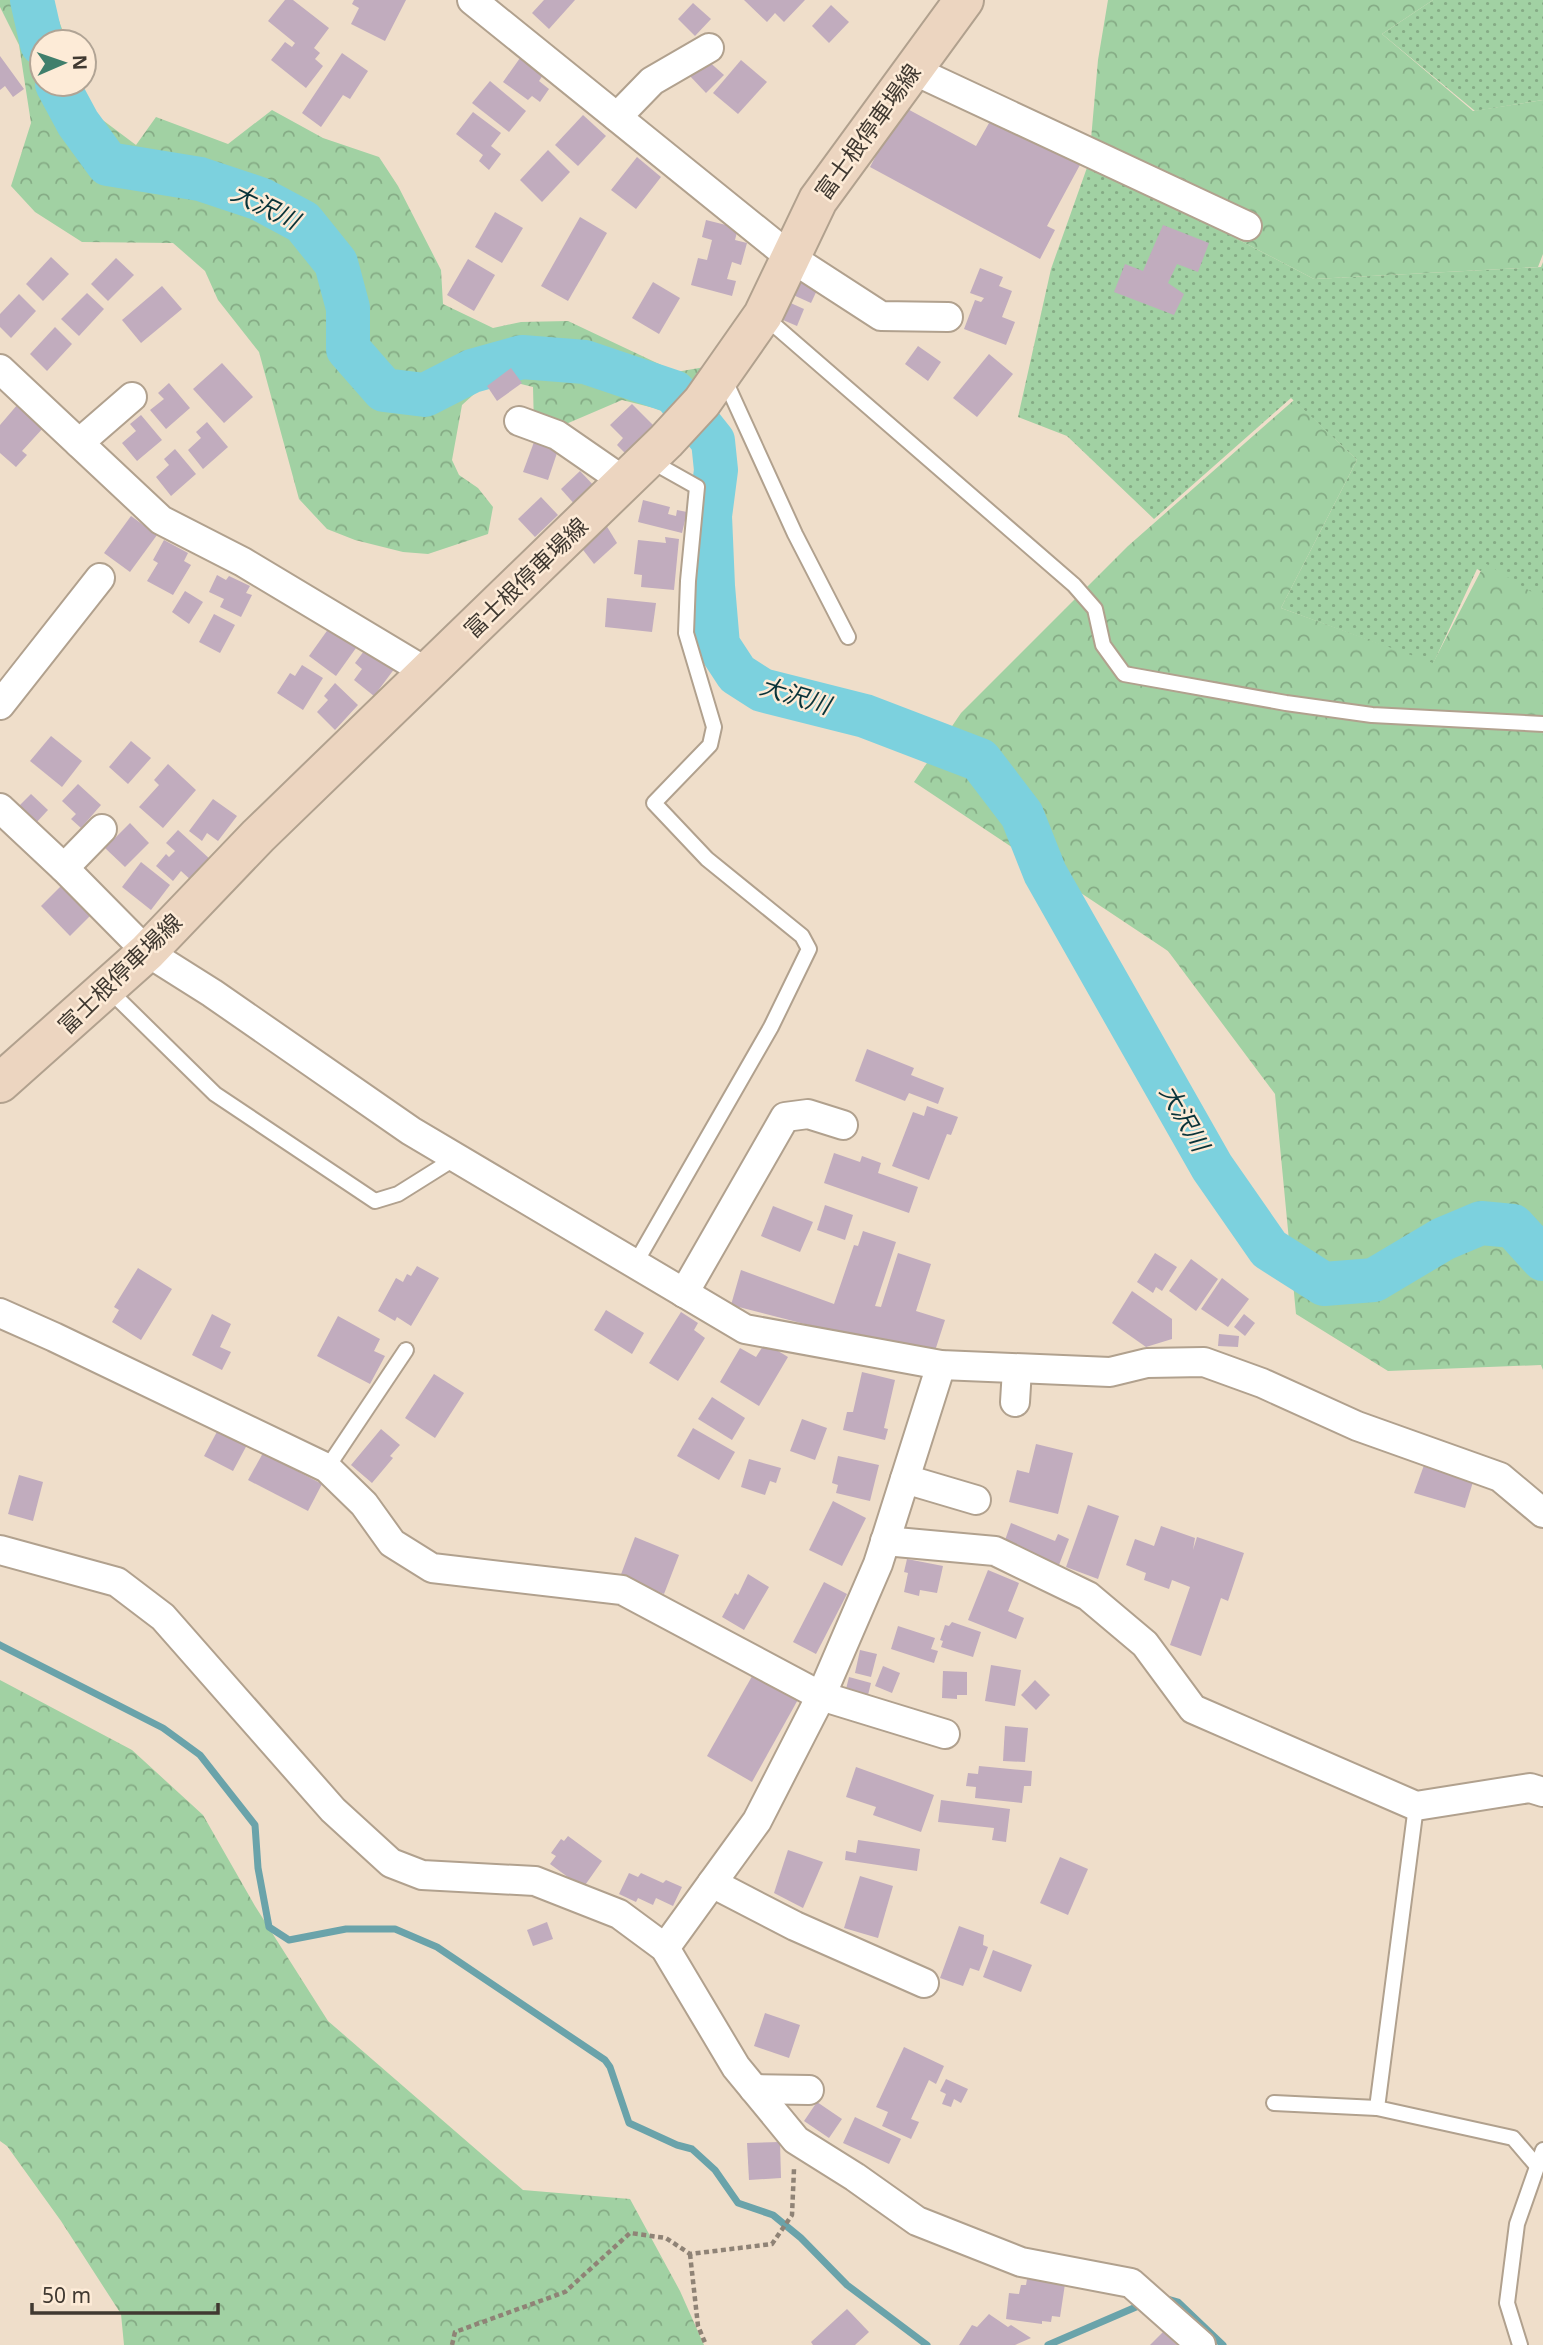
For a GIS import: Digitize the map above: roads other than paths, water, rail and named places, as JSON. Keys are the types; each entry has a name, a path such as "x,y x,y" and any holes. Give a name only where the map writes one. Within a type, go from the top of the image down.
{"main road":[{"name":"富士根停車場線","path":"0,1083 147,952 258,836 646,461 712,388 763,315 818,200 964,0"}],"street":[{"path":"472,0 790,257 881,316 948,317"},
{"path":"617,117 652,81 709,48"},
{"path":"913,70 1247,226"},
{"path":"0,369 161,520 243,562 428,673"},
{"path":"79,443 132,397"},
{"path":"519,421 646,461"},
{"path":"0,705 100,578"},
{"path":"0,808 147,952 212,993 411,1131 746,1329 941,1365 1110,1372 1147,1363 1205,1362 1262,1383 1357,1426 1500,1477 1543,1513"},
{"path":"64,868 102,829"},
{"path":"684,1293 785,1117 808,1114 842,1125"},
{"path":"0,1313 327,1468 364,1504 392,1543 432,1568 622,1590 821,1696 945,1734"},
{"path":"665,1948 757,1821 821,1696 878,1564 941,1365"},
{"path":"1015,1402 1017,1369"},
{"path":"905,1479 976,1500"},
{"path":"885,1541 995,1551 1088,1596 1145,1644 1193,1709 1416,1806 1530,1788 1543,1792"},
{"path":"0,1550 117,1582 163,1617 333,1810 391,1863 422,1875 535,1881 619,1913 665,1948 736,2067 796,2140 917,2221 1021,2262 1131,2283 1201,2345"},
{"path":"712,1883 795,1926 923,1983"},
{"path":"754,2089 809,2090"}],"lane":[{"path":"763,315 1074,585 1095,609 1103,645 1124,674 1372,715 1543,724"},
{"path":"712,388 795,534 848,637"},
{"path":"635,1264 771,1027 809,949 802,936 707,859 654,803 710,745 714,727 686,633 697,487 646,461"},
{"path":"107,989 215,1094 375,1201 398,1194 457,1157"},
{"path":"327,1468 406,1350"},
{"path":"1377,2108 1416,1806"},
{"path":"1274,2104 1377,2108 1513,2138 1537,2166"},
{"path":"1520,2345 1507,2304 1517,2224 1543,2150"}],"waterway":[{"name":"大沢川","path":"32,0 38,28"},
{"name":"大沢川","path":"65,98 78,123 108,164 200,179 260,199 303,222 336,263 348,308 348,349 384,390 425,395 472,371 522,357 585,362 674,392 713,441 716,470 710,516 718,645 737,674 762,690 865,716 980,760 1022,815 1045,873 1212,1167 1269,1249 1324,1284 1374,1280 1443,1239 1481,1223 1513,1226 1543,1259"},
{"path":"0,1645 163,1728 200,1755 255,1825 258,1868 269,1927 289,1940 346,1929 395,1929 437,1947 605,2060 610,2067 629,2123 692,2149 715,2170 738,2203 773,2215 801,2238 847,2285 927,2345"},
{"path":"1164,2298 1178,2302 1223,2345"},
{"path":"1048,2345 1143,2304"}]}
